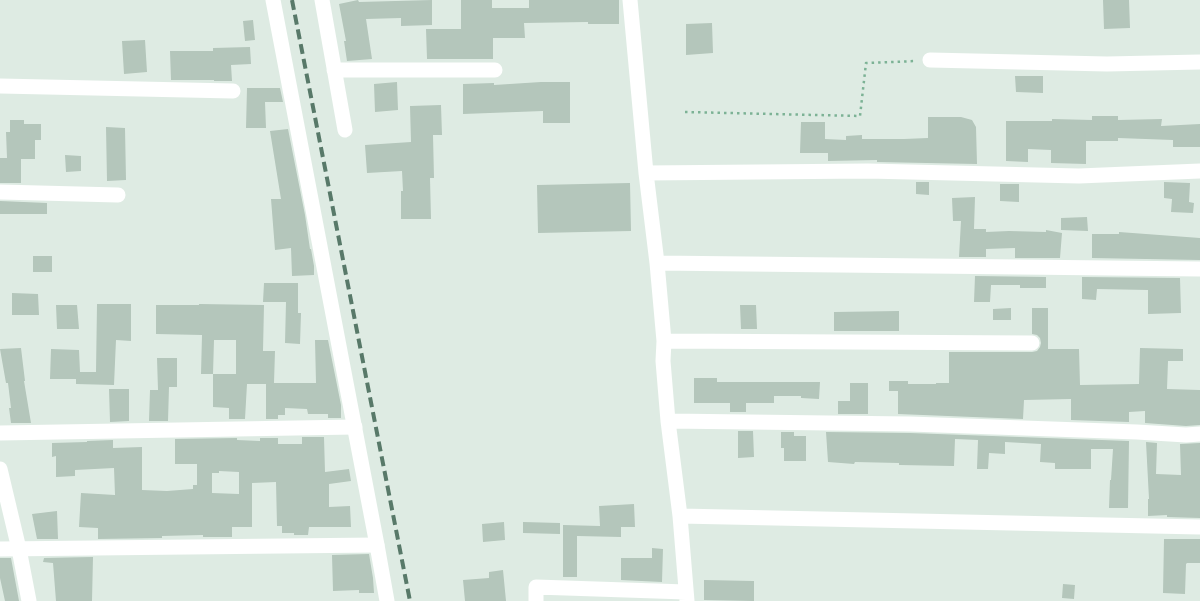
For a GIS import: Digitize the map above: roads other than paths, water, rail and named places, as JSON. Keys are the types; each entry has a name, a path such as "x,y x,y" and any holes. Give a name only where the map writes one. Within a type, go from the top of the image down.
{"street":[{"path":"273,0 387,601"},
{"path":"322,0 345,130"},
{"path":"536,601 536,587 686,596 680,516 668,421 663,361 664,341 657,263 646,173 630,0"},
{"path":"930,60 1107,64 1200,62"},
{"path":"334,70 495,70"},
{"path":"0,86 233,91"},
{"path":"646,173 868,171 1079,176 1200,171"},
{"path":"0,192 118,195"},
{"path":"657,263 1200,269"},
{"path":"664,341 1032,343"},
{"path":"668,421 910,424 1200,434"},
{"path":"0,433 355,427"},
{"path":"0,468 19,549 28,601"},
{"path":"680,516 1200,527"},
{"path":"0,549 377,545"}],"railway":[{"path":"292,0 410,601"}]}
